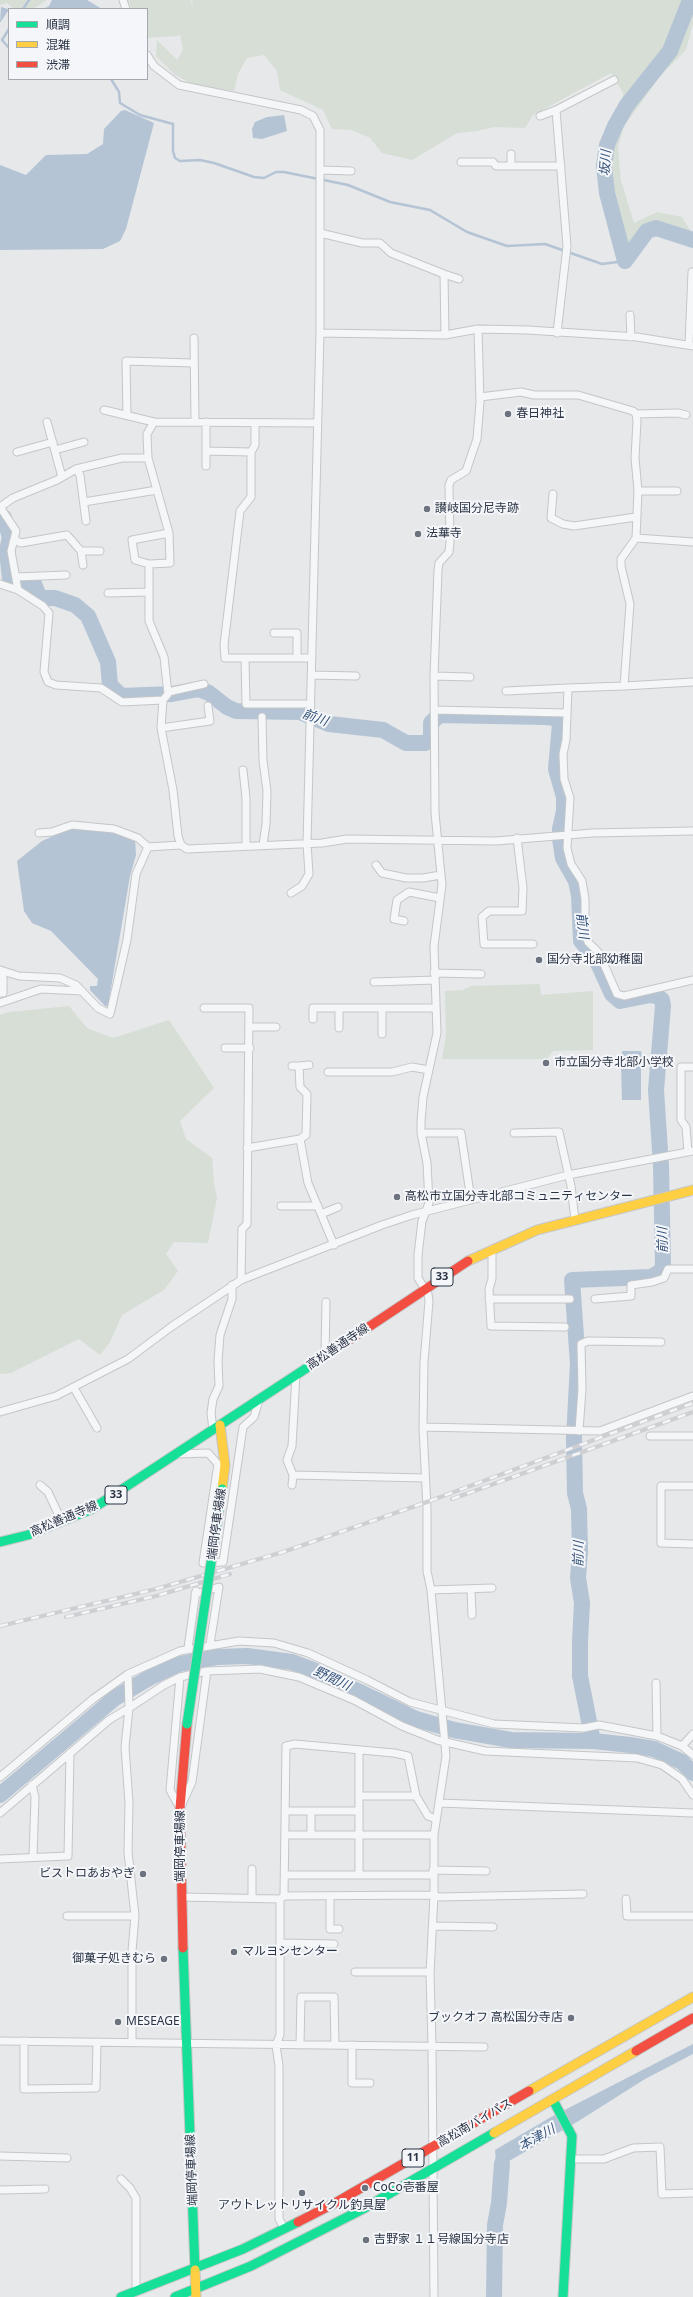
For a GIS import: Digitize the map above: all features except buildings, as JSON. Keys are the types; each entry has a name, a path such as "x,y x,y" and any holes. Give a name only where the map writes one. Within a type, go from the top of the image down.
{"main road":[{"name":"高松善通寺線","path":"0,1542 28,1535 92,1509 178,1454 474,1257 537,1230 693,1190"},
{"name":"端岡停車場線","path":"195,2293 181,1897 180,1808 187,1724 225,1465 217,1428"},
{"name":"高松南バイパス","path":"122,2297 195,2270 285,2229 335,2203 693,1997"},
{"name":"高松南バイパス","path":"175,2297 195,2293 278,2258 693,2018"},
{"path":"553,2100 572,2136 572,2159 563,2297"}],"street":[{"path":"148,57 154,66 179,85 301,110 313,116 320,130 320,333 307,843 309,874 302,886 291,893"},
{"path":"540,116 556,110 614,80"},
{"path":"556,110 567,246 557,333"},
{"path":"511,154 512,166"},
{"path":"461,162 493,162 496,166 561,166"},
{"path":"321,176 350,170"},
{"path":"320,233 362,243 380,244 391,253 459,279"},
{"path":"320,333 446,335 478,329 631,337 691,346 692,272"},
{"path":"444,274 446,335"},
{"path":"630,316 631,337"},
{"path":"434,2297 434,2146 430,1972 434,1895 434,1834 440,1803 446,1756 443,1714 436,1660 431,1590 426,1571 423,1427 424,1362 429,1300 418,1278 418,1267 422,1221 428,1203 429,1181 421,1133 423,1097 437,1033 435,934 440,898 441,875 437,839 434,676 438,570 440,563 449,552 449,485 451,480 466,471 470,461 480,420 478,329"},
{"path":"194,338 195,422"},
{"path":"127,415 126,361 194,363"},
{"path":"480,397 521,392 534,395 578,395 633,411 636,414 678,413 686,415"},
{"path":"104,410 154,422 317,423"},
{"path":"624,686 630,604 620,566 621,560 636,538 638,491 635,458 636,414"},
{"path":"47,422 62,477"},
{"path":"154,422 147,434 148,458 169,533 170,563 149,564 135,560 132,540 169,533"},
{"path":"206,422 206,466"},
{"path":"255,423 255,445 251,452 251,497 240,511 224,645 225,658 312,658"},
{"path":"17,452 53,442"},
{"path":"55,450 84,442"},
{"path":"206,451 251,452"},
{"path":"18,590 11,551 16,531 0,507 13,498 62,477 76,468 122,458 148,458"},
{"path":"76,468 80,475 86,520"},
{"path":"84,502 156,490"},
{"path":"638,491 677,491"},
{"path":"553,494 551,518 563,524 574,526 636,517"},
{"path":"14,540 21,543 67,535 81,551 83,565"},
{"path":"636,538 693,542"},
{"path":"81,551 100,551"},
{"path":"149,564 149,620 164,657 168,692 163,700 161,728 181,844 187,849 322,843 347,839 437,839 476,841 637,831 693,831"},
{"path":"16,577 66,575"},
{"path":"0,584 18,590 43,606 49,613 44,672 48,682 56,685 101,688 122,702 163,700"},
{"path":"108,593 148,592"},
{"path":"274,632 297,632 297,658"},
{"path":"245,658 246,704 311,704"},
{"path":"312,675 356,676"},
{"path":"434,676 470,677"},
{"path":"506,691 693,682"},
{"path":"168,692 204,684"},
{"path":"568,688 566,740 563,754 564,779 570,798 567,848 571,864 582,881 586,899 586,934 588,942 599,953 617,994 624,996 693,980"},
{"path":"161,728 210,721 208,706"},
{"path":"434,710 567,713"},
{"path":"262,717 263,761 267,791 266,824 263,845"},
{"path":"243,770 246,798 246,846"},
{"path":"39,833 52,832 72,825 114,829 138,838 148,847 181,844"},
{"path":"517,838 523,888 522,911 489,911 482,917 484,944 533,944"},
{"path":"0,992 3,993 2,970 19,976 60,978 76,985 98,1008 110,1014 127,940 136,874 148,847"},
{"path":"376,865 382,873 406,878 423,878 441,875"},
{"path":"404,921 394,919 397,900 409,892 440,898"},
{"path":"374,982 481,974"},
{"path":"0,1003 41,989 82,991"},
{"path":"204,1008 250,1008 250,1144 247,1148 247,1224 242,1229 241,1280"},
{"path":"313,1019 313,1008 436,1008"},
{"path":"339,1008 339,1028"},
{"path":"382,1008 382,1034"},
{"path":"250,1028 276,1027"},
{"path":"225,1048 250,1048"},
{"path":"247,1148 300,1139 306,1135 307,1094 300,1087 296,1066 309,1065"},
{"path":"328,1072 392,1072 412,1067 429,1070"},
{"path":"0,1412 49,1398 74,1388 128,1359 241,1280 382,1225 568,1175 691,1152 686,1127 681,1120 680,1067 693,1067"},
{"path":"514,1134 559,1132 575,1220"},
{"path":"421,1133 461,1133 471,1200"},
{"path":"300,1139 308,1183 334,1245"},
{"path":"280,1206 318,1206"},
{"path":"321,1214 338,1207"},
{"path":"492,1249 492,1279 489,1289 490,1326 565,1327"},
{"path":"595,1299 631,1296 631,1285 652,1282 664,1278 668,1269 693,1269"},
{"path":"217,1428 211,1413 213,1398 219,1386 218,1361 220,1335 232,1299 232,1286"},
{"path":"489,1299 570,1299"},
{"path":"326,1302 326,1355"},
{"path":"579,1431 582,1389 581,1344 588,1341 661,1342"},
{"path":"292,1484 293,1475 287,1460 292,1446 296,1375"},
{"path":"74,1388 97,1428"},
{"path":"423,1427 600,1431 693,1396"},
{"path":"178,1454 208,1453 218,1464 203,1564 223,1562 243,1427 254,1417 259,1400"},
{"path":"650,1436 693,1436"},
{"path":"293,1475 425,1478"},
{"path":"40,1485 48,1492 62,1522"},
{"path":"693,1486 661,1486 661,1544 693,1544"},
{"path":"188,1648 195,1593 219,1587 210,1644"},
{"path":"431,1590 492,1588"},
{"path":"471,1589 472,1615"},
{"path":"0,1776 93,1699 128,1675 188,1648 240,1641 274,1643 294,1649 367,1680 410,1702 443,1714 494,1724 584,1728 599,1725 657,1736 682,1746 693,1755"},
{"path":"0,1813 109,1720 129,1706 180,1677 207,1670 260,1669 299,1677 354,1700 402,1726 485,1751 637,1758 662,1765 682,1779 693,1795"},
{"path":"180,1808 192,1782 207,1670"},
{"path":"128,1675 129,1706 125,1747 129,1803 128,1852 135,1916 132,1951 132,2042"},
{"path":"180,1677 170,1790 180,1808"},
{"path":"656,1683 657,1736"},
{"path":"682,1746 693,1734"},
{"path":"285,2229 279,2218 279,2073 276,2046 280,2035 280,1943 282,1898 285,1875 286,1746 359,1750 394,1753 408,1756 416,1796 428,1816 436,1819"},
{"path":"359,1750 359,1875"},
{"path":"0,1858 68,1856 70,1753"},
{"path":"32,1785 35,1797 33,1857"},
{"path":"360,1796 416,1796"},
{"path":"440,1803 693,1813"},
{"path":"285,1811 359,1811"},
{"path":"311,1811 311,1835"},
{"path":"285,1835 434,1834"},
{"path":"252,1869 252,1898"},
{"path":"285,1875 359,1875 486,1871"},
{"path":"181,1897 282,1898 434,1895 440,1897 583,1894"},
{"path":"330,1896 330,1929 339,1929"},
{"path":"626,1899 627,1916 693,1916"},
{"path":"67,1916 135,1916"},
{"path":"433,1926 493,1926"},
{"path":"280,1943 334,1944"},
{"path":"355,1972 430,1972"},
{"path":"300,2045 301,1997 334,1997 335,2045"},
{"path":"0,2041 132,2042 276,2046 432,2045 484,2047"},
{"path":"24,2041 24,2089 96,2088 97,2042"},
{"path":"352,2045 352,2083 370,2083"},
{"path":"500,2130 504,2138"},
{"path":"572,2159 604,2158 633,2148 660,2147 662,2194 693,2193"},
{"path":"0,2156 67,2158"},
{"path":"121,2179 130,2188 136,2198 136,2292"},
{"path":"0,2190 46,2189"}],"shaded area":[{"path":"0,0 47,0 35,8 13,8 7,3 0,5"},
{"path":"128,0 191,0 193,12 192,0 693,0 693,23 686,50 662,74 624,126 618,147 621,181 634,223 657,212 682,217 692,234 664,226 650,225 627,252 611,191 609,159 616,137 623,93 611,73 533,115 525,128 494,127 477,131 457,133 412,160 382,153 370,138 352,130 332,129 323,110 280,90 277,71 264,55 247,58 238,74 234,91 193,85 174,74 156,56 157,40 177,60 183,50 180,34 177,36 148,38 148,8 132,8"},
{"path":"540,984 541,995 593,991 593,1050 553,1051 547,1059 442,1059 446,1036 445,991 463,990 471,986"},
{"path":"69,1006 87,1028 113,1038 169,1020 214,1088 180,1121 186,1139 212,1158 217,1198 208,1243 174,1242 166,1254 178,1271 164,1290 122,1315 110,1342 100,1355 79,1339 11,1373 0,1374 0,1015 9,1012"}],"water":[{"path":"52,0 87,0 100,8 45,8 49,6"},
{"path":"1,7 8,9 8,11 0,23"},
{"path":"125,110 154,123 126,229 120,241 103,249 0,250 0,165 26,175 46,155 87,154 103,144 104,129 121,111"},
{"path":"284,115 287,131 262,139 253,138 252,129 255,122 267,117"},
{"path":"71,828 111,831 135,839 136,855 130,876 108,1006 105,1006 90,990 90,986 97,986 98,979 51,931 32,923 24,911 17,861 42,841"},
{"path":"622,1051 641,1051 642,1059 622,1060"},
{"path":"621,1066 641,1066 641,1100 622,1100"},
{"path":"693,2044 693,2054 645,2079 577,2122 509,2161 506,2165 504,2185 498,2186 495,2150 551,2117"}],"waterway":[{"path":"24,8 29,0"},
{"name":"坂川","path":"690,0 670,51 627,105 615,126 607,145 604,166 607,193 625,261 647,231 656,228 693,240"},
{"path":"8,31 2,40 8,47"},
{"path":"112,80 119,92 120,103 140,115 173,124 173,151 175,158 180,161 200,160 214,163 254,177 264,178 276,172 284,172 348,185 390,202 430,210 467,232 507,246 545,244 602,264 625,261"},
{"name":"前川","path":"0,514 4,518 10,537 7,551 10,579 21,583 25,582 34,584 38,594 42,598 55,598 75,605 88,616 108,662 110,685 121,696 172,694 199,689 209,693 227,707 236,711 300,712 329,724 383,730 406,743 425,743 431,739 431,723 439,715 546,717 555,718 560,724 556,769 564,797 564,811 560,829 560,839 563,858 576,881 579,895 581,941 595,957 612,994 620,1001 650,995 657,996 662,1000 663,1006 656,1090 661,1166 663,1266 661,1271 651,1277 572,1280 578,1364 574,1438 575,1493 579,1509 580,1552 578,1578 582,1603 580,1676 593,1741"},
{"name":"野間川","path":"0,1795 115,1698 149,1678 179,1664 218,1657 247,1656 292,1662 316,1671 416,1719 454,1730 511,1740 593,1741 654,1749 682,1762 693,1773"},
{"name":"本津川","path":"494,2297 495,2225 499,2203 502,2163"}],"railway":[{"path":"0,1626 156,1589 283,1552 427,1502 693,1403"},
{"path":"452,1499 693,1412"},
{"path":"66,1617 156,1596 230,1574"}],"traffic: fast":[{"path":"0,1542 28,1535 92,1509 328,1354"},
{"path":"187,1724 222,1489"},
{"path":"183,1948 195,2270"},
{"path":"553,2100 572,2136 563,2297"},
{"path":"175,2297 251,2266 363,2209 494,2133"},
{"path":"121,2297 243,2249 298,2222"}],"traffic: slow":[{"path":"468,1261 537,1230 693,1190"},
{"path":"220,1425 225,1465 222,1489"},
{"path":"529,2091 693,1997"},
{"path":"494,2133 636,2051"},
{"path":"195,2270 196,2297"}],"traffic: jam":[{"path":"328,1354 468,1261"},
{"path":"183,1948 180,1808 187,1724"},
{"path":"636,2051 693,2018"},
{"path":"298,2222 335,2203 529,2091"}],"place":[{"name":"春日神社","path":"508,414"},
{"name":"讃岐国分尼寺跡","path":"427,509"},
{"name":"法華寺","path":"418,534"},
{"name":"国分寺北部幼稚園","path":"539,960"},
{"name":"市立国分寺北部小学校","path":"546,1063"},
{"name":"高松市立国分寺北部コミュニティセンター","path":"397,1197"},
{"name":"ビストロあおやぎ","path":"143,1874"},
{"name":"マルヨシセンター","path":"234,1952"},
{"name":"御菓子処きむら","path":"164,1959"},
{"name":"ブックオフ 高松国分寺店","path":"571,2018"},
{"name":"MESEAGE","path":"118,2022"},
{"name":"CoCo壱番屋","path":"365,2188"},
{"name":"アウトレットリサイクル釣具屋","path":"302,2193"},
{"name":"吉野家 １１号線国分寺店","path":"366,2240"}]}
